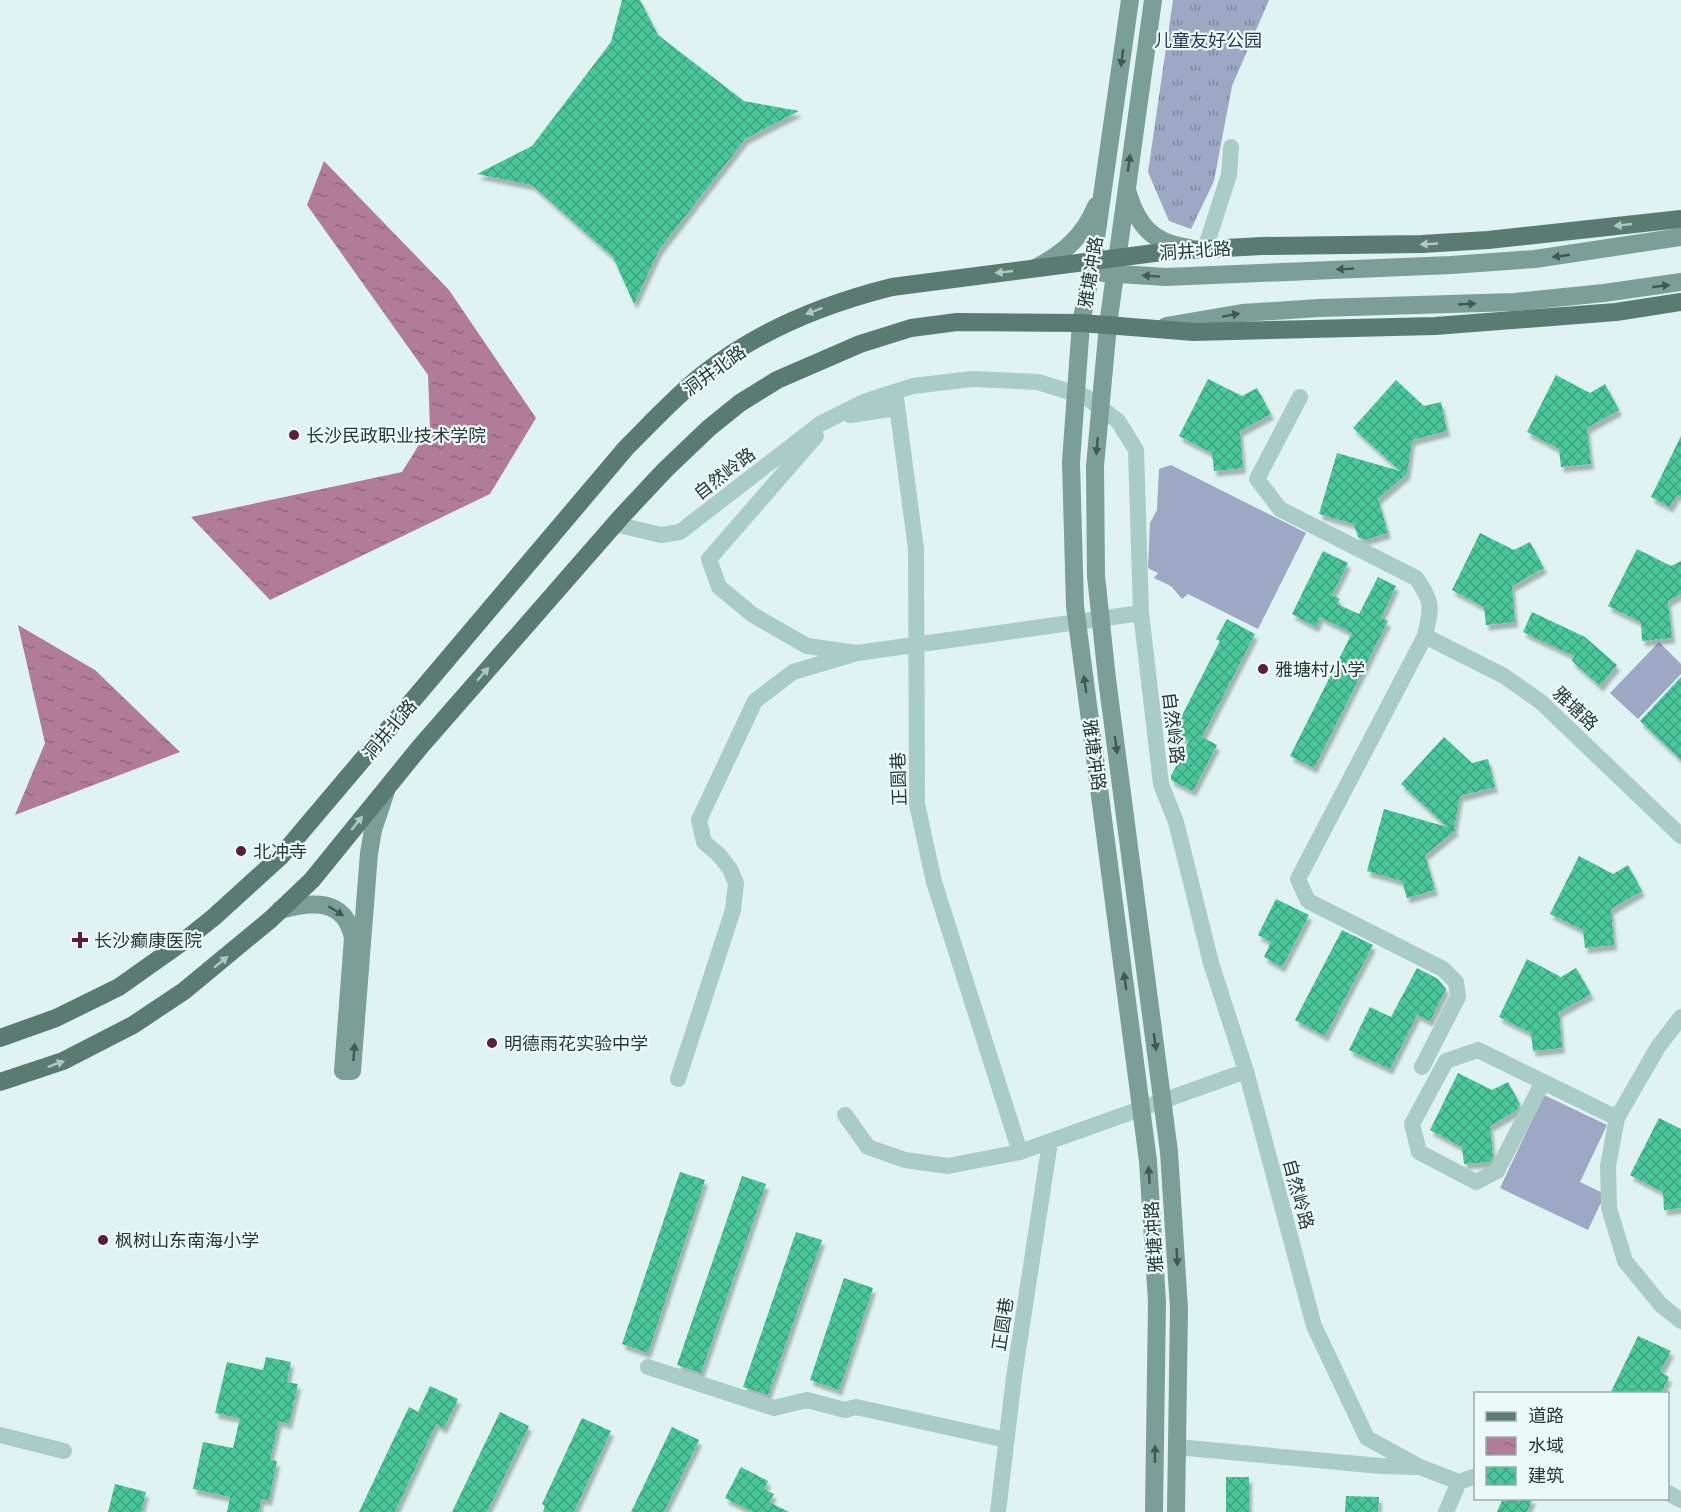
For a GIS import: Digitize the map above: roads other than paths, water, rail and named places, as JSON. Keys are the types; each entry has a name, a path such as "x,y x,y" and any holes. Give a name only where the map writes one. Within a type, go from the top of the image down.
{"main road":[{"name":"洞井北路","path":"0,1038 56,1018 118,987 184,941 247,888 281,856 626,448 703,374 791,320 850,297 892,286 1033,269 1115,266 1201,249 1422,244 1488,240 1681,219"},
{"name":"洞井北路","path":"5,1082 63,1061 133,1024 184,991 226,958 280,910 312,880 393,778 665,470 709,428 740,403 777,380 860,344 911,328 957,322 1081,323 1194,332 1435,326 1616,312 1681,302"}],"street":[{"name":"雅塘冲路","path":"1130,0 1092,267 1081,323 1071,462 1075,606 1148,1161 1157,1302 1154,1512"},
{"name":"雅塘冲路","path":"1153,0 1108,325 1095,466 1096,576 1107,679 1169,1152 1179,1309 1176,1512"},
{"path":"1126,187 1137,218 1148,231 1161,241 1176,246 1201,249 1229,175 1230,147"},
{"path":"1033,269 1054,258 1077,239 1095,210 1103,189"},
{"path":"1115,266 1166,278 1451,265 1535,259 1681,237"},
{"path":"1152,329 1242,313 1515,302 1681,282"},
{"name":"自然岭路","path":"615,524 661,535 680,532 820,424 866,401 896,400 913,386 972,379 1038,382 1086,397 1118,421 1136,450 1141,613 1161,784 1176,822 1211,963 1246,1071 1314,1326 1367,1438 1420,1467 1459,1482"},
{"path":"1300,397 1257,479 1280,509 1416,578 1427,593 1431,609 1425,636 1298,879 1308,901 1443,969 1456,982 1458,997 1422,1067"},
{"path":"857,652 807,646 753,615 719,587 709,559 820,430 854,413 896,400"},
{"name":"正圆巷","path":"896,400 916,549 917,804 934,882 1020,1152"},
{"path":"678,1079 732,909 736,883 730,869 704,842 699,820 755,700 793,672 857,652 1141,613"},
{"name":"雅塘路","path":"1425,636 1504,676 1542,702 1681,836"},
{"path":"280,910 320,904 339,911 351,928 353,938 343,1071 352,1071 369,853 373,830 384,795 393,778"},
{"path":"1681,1017 1658,1047 1617,1118 1608,1166 1609,1208 1625,1261 1661,1305 1681,1321"},
{"path":"1543,1082 1497,1171 1476,1182 1419,1152 1412,1124 1446,1061 1478,1050 1617,1118"},
{"path":"845,1115 868,1147 905,1160 948,1166 1020,1152 1246,1071"},
{"name":"正圆巷","path":"998,1512 1014,1377 1050,1142"},
{"path":"648,1367 774,1408 807,1400 845,1410 856,1407 1006,1440"},
{"path":"0,1435 64,1450"},
{"path":"1177,1446 1381,1466 1420,1467"},
{"path":"1446,1512 1459,1482 1474,1477"}],"water":[{"path":"324,161 449,290 536,418 490,494 270,600 191,517 402,472 430,427 428,375 307,205"},
{"path":"18,625 95,670 180,752 15,815 45,743"}],"place":[{"name":"长沙民政职业技术学院","path":"294,435"},
{"name":"雅塘村小学","path":"1263,669"},
{"name":"北冲寺","path":"241,851"},
{"name":"长沙癫康医院","path":"80,940"},
{"name":"明德雨花实验中学","path":"492,1043"},
{"name":"枫树山东南海小学","path":"103,1240"}],"park label":[{"name":"儿童友好公园","path":"1208,40"}]}
